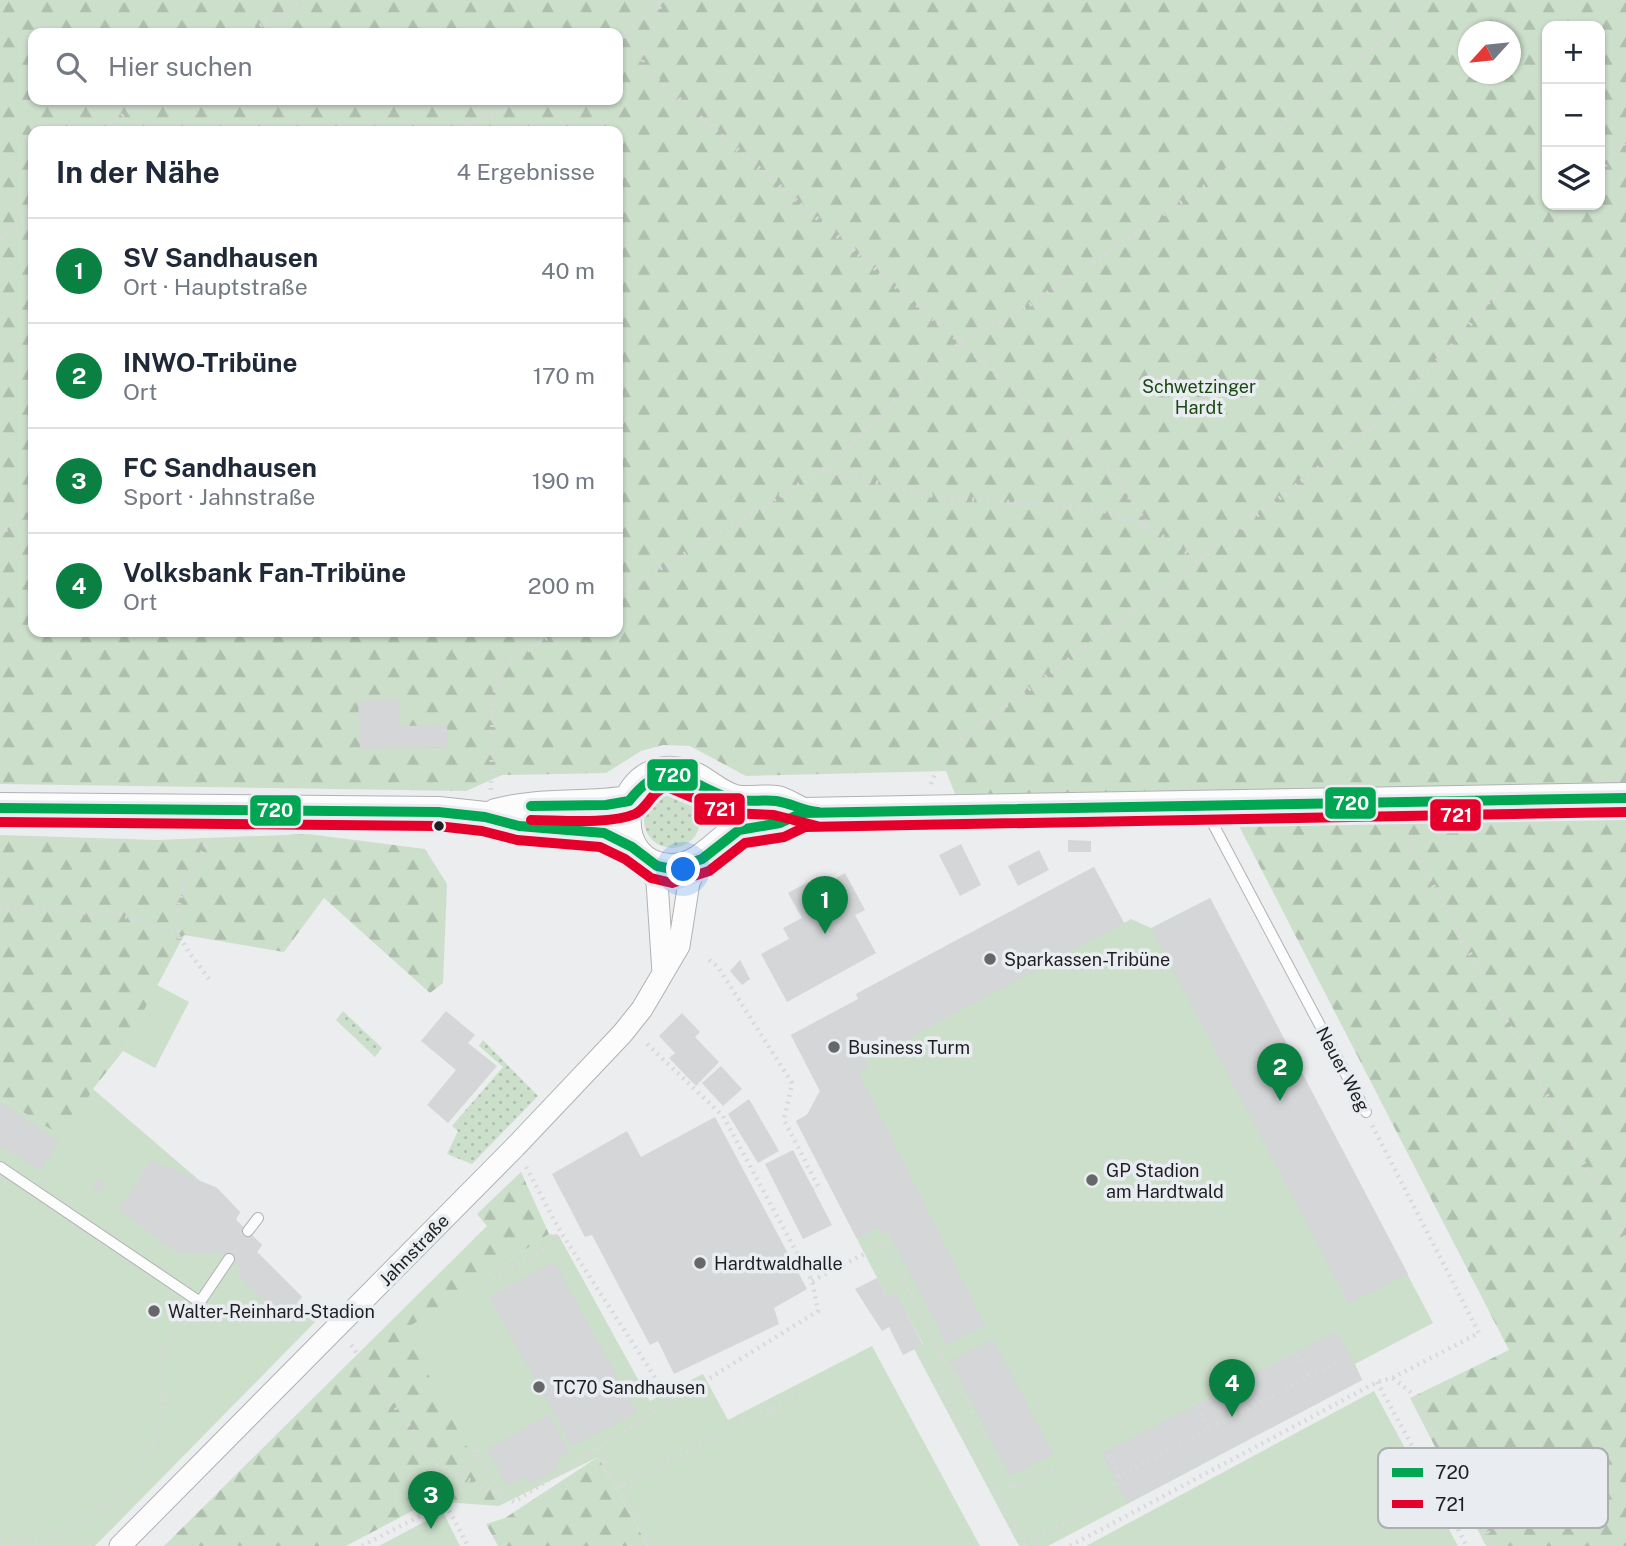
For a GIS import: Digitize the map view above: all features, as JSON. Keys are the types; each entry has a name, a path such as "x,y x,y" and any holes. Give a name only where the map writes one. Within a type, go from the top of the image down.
{"street":[{"path":"663,973 657,882 626,832 625,816 629,801 638,787 650,778 666,773 681,773 696,778 709,788 735,800 779,801 802,813"},
{"path":"708,853 722,817 709,788"},
{"path":"0,808 438,812 485,817 519,826 604,833 657,866 672,869 688,867 739,830 780,823 802,813 1626,798"},
{"path":"485,817 521,807 606,805 629,801"},
{"name":"Jahnstraße","path":"120,1546 338,1328 622,1034 642,1009 679,946 690,882 708,853"}],"lane":[{"name":"Neuer Weg","path":"1214,804 1213,824 1366,1112"},
{"path":"0,1167 201,1302 229,1259"},
{"path":"248,1231 258,1217"}],"path":[{"path":"252,0 268,22"},
{"path":"257,28 304,0"},
{"path":"623,37 661,0"},
{"path":"661,0 641,66 1117,478 1149,528"},
{"path":"623,591 823,470 960,343 1031,304 1217,178 1384,38 1414,0"},
{"path":"112,126 137,105"},
{"path":"464,126 512,105"},
{"path":"1605,165 1626,141"},
{"path":"930,810 931,780 943,752 1382,419 1457,340 1566,210"},
{"path":"0,239 28,213"},
{"path":"823,470 938,497 1097,508 1149,528 1197,559"},
{"path":"0,535 28,510"},
{"path":"485,817 491,792 493,696 504,666 548,637"},
{"path":"1402,827 1626,1241"},
{"path":"209,979 180,937 178,909 185,885 213,829"},
{"path":"0,908 120,915 180,937"},
{"path":"709,960 718,967 792,1083 784,1120 818,1186 813,1189"},
{"path":"436,1464 514,1502 818,1311 812,1281 723,1116 645,1041 622,1034"},
{"name":"Neuer Weg","path":"1366,1112 1479,1333 1392,1378"},
{"path":"515,1147 560,1231 671,1402"},
{"path":"487,1282 548,1248 560,1231"},
{"path":"812,1281 885,1243 1013,1490 1063,1464"},
{"path":"0,1544 26,1543 58,1535 94,1514 117,1496 139,1469 155,1440 165,1401 163,1352 201,1302"},
{"path":"338,1328 436,1464 443,1499 468,1546"},
{"path":"1297,1354 1309,1376"},
{"path":"941,1355 935,1377 1025,1544 1113,1496 1119,1476 1109,1455"},
{"path":"1119,1476 1348,1357"},
{"path":"1070,1546 1377,1382 1392,1378 1415,1395 1443,1448"},
{"path":"1377,1382 1413,1448"},
{"path":"619,1487 799,1393"},
{"path":"1198,1407 1209,1429"},
{"path":"771,1408 776,1416"},
{"path":"464,1478 475,1448 502,1496"},
{"path":"598,1449 651,1546"},
{"path":"362,1546 439,1506 443,1499"},
{"path":"1457,1528 1467,1546"},
{"path":"1485,1528 1494,1546"}],"green space":[{"name":"Schwetzinger Hardt","path":"0,0 1626,0 1626,1546 1486,1546 1477,1528 1608,1528 1608,1448 1436,1448 1410,1398 1509,1350 1222,793 955,794 946,771 746,776 690,746 663,745 641,751 606,773 502,775 466,791 0,784"},
{"path":"666,792 678,792 688,796 696,804 700,820 696,836 688,844 678,848 666,848 656,844 648,836 644,826 644,814 648,804 656,796"},
{"path":"308,834 425,849 447,884 443,983 430,993 324,898 284,952 184,935 123,1051 93,1089 66,1139 0,1098 0,835 158,840"},
{"name":"GP Stadion am Hardtwald","path":"1094,867 1124,923 1131,919 1151,928 1210,898 1433,1323 1355,1364 1362,1380 1048,1546 1019,1546 914,1349 923,1344 896,1293 887,1297 796,1121 807,1115 820,1091 791,1035 858,999 856,994"},
{"path":"157,985 189,1002 155,1068 123,1051"},
{"path":"343,1011 382,1048 375,1057 336,1020"},
{"path":"483,1040 538,1096 472,1164 447,1154 458,1131 452,1126 503,1067 479,1046"},
{"name":"Walter-Reinhard-Stadion","path":"93,1089 200,1181 217,1188 240,1212 236,1220 262,1245 257,1252 302,1297 298,1302 317,1320 95,1546 0,1546 0,1098 65,1138"},
{"path":"521,1172 549,1234 405,1330 499,1506 431,1501 346,1546 164,1546 487,1226 477,1214"},
{"name":"TC70 Sandhausen","path":"549,1234 559,1236 650,1401 703,1374 728,1420 872,1346 980,1546 648,1546 598,1457 499,1506 404,1330"},
{"path":"1374,1391 1405,1448 1378,1448 1378,1528 1448,1528 1458,1546 1086,1546"},
{"path":"598,1457 648,1546 498,1546 486,1524 505,1518"},
{"path":"443,1512 460,1546 379,1546"}],"building":[{"path":"400,700 400,726 447,725 448,747 360,749 358,701"},
{"path":"1068,840 1091,841 1091,852 1068,852"},
{"path":"961,844 981,885 960,896 939,855"},
{"path":"1039,850 1049,870 1018,886 1008,866"},
{"path":"1094,867 1124,923 886,1050 881,1042 862,1052 869,1066 858,1071 985,1325 947,1345 888,1232 883,1234 879,1227 857,1239 796,1121 807,1115 820,1091 791,1035 859,999 856,994"},
{"path":"845,873 865,910 855,915 876,953 787,1002 761,954 789,939 783,928 802,918 788,893 819,876 824,885"},
{"path":"1210,898 1408,1274 1349,1304 1151,929"},
{"path":"740,960 750,979 742,985 730,971"},
{"path":"446,1011 475,1035 468,1043 497,1066 448,1123 427,1105 456,1070 421,1041"},
{"path":"682,1013 700,1032 695,1037 719,1062 696,1086 669,1058 675,1053 659,1036"},
{"path":"721,1066 742,1089 723,1106 702,1083"},
{"path":"749,1099 779,1151 758,1163 728,1114"},
{"path":"0,1102 59,1142 40,1171 0,1145"},
{"name":"Hardtwaldhalle","path":"715,1117 807,1289 774,1308 779,1324 674,1374 658,1341 650,1345 592,1235 585,1237 552,1174 627,1131 641,1157"},
{"path":"793,1150 832,1225 803,1239 765,1164"},
{"name":"Walter-Reinhard-Stadion","path":"152,1160 217,1188 240,1212 235,1219 262,1245 257,1252 302,1297 282,1318 240,1277 237,1273 242,1268 216,1250 213,1254 176,1252 118,1209"},
{"path":"97,1178 106,1185 101,1192 92,1187"},
{"path":"554,1261 637,1413 572,1446 489,1297"},
{"path":"877,1278 887,1297 896,1292 923,1345 903,1355 889,1327 882,1331 855,1289"},
{"path":"1337,1331 1362,1380 1127,1503 1101,1454"},
{"path":"993,1339 1053,1454 1010,1476 950,1361"},
{"path":"549,1415 569,1451 556,1463 559,1468 528,1484 524,1477 507,1486 487,1449"}],"transit line":[{"name":"720","path":"531,806 606,805 629,801 643,786 656,777 667,774 690,780 732,799 776,801 818,812"},
{"name":"721","path":"531,820 612,820 635,814 657,792 667,787 729,813 774,815 817,826"},
{"name":"720","path":"0,808 438,812 485,817 519,826 604,833 632,847 657,866 672,869 702,859 739,830 780,823 802,813 1626,798"},
{"name":"721","path":"0,822 437,826 482,831 517,840 600,847 625,859 651,878 672,883 709,871 745,843 784,837 805,827 1626,812"}],"place":[{"name":"SV Sandhausen","path":"825,934"},
{"name":"Sparkassen-Tribüne","path":"990,959"},
{"name":"Business Turm","path":"834,1047"},
{"name":"INWO-Tribüne","path":"1280,1101"},
{"name":"GP Stadion am Hardtwald","path":"1092,1180"},
{"name":"Hardtwaldhalle","path":"700,1263"},
{"name":"Walter-Reinhard-Stadion","path":"154,1311"},
{"name":"TC70 Sandhausen","path":"539,1387"},
{"name":"Volksbank Fan-Tribüne","path":"1232,1417"},
{"name":"FC Sandhausen","path":"431,1529"}]}
